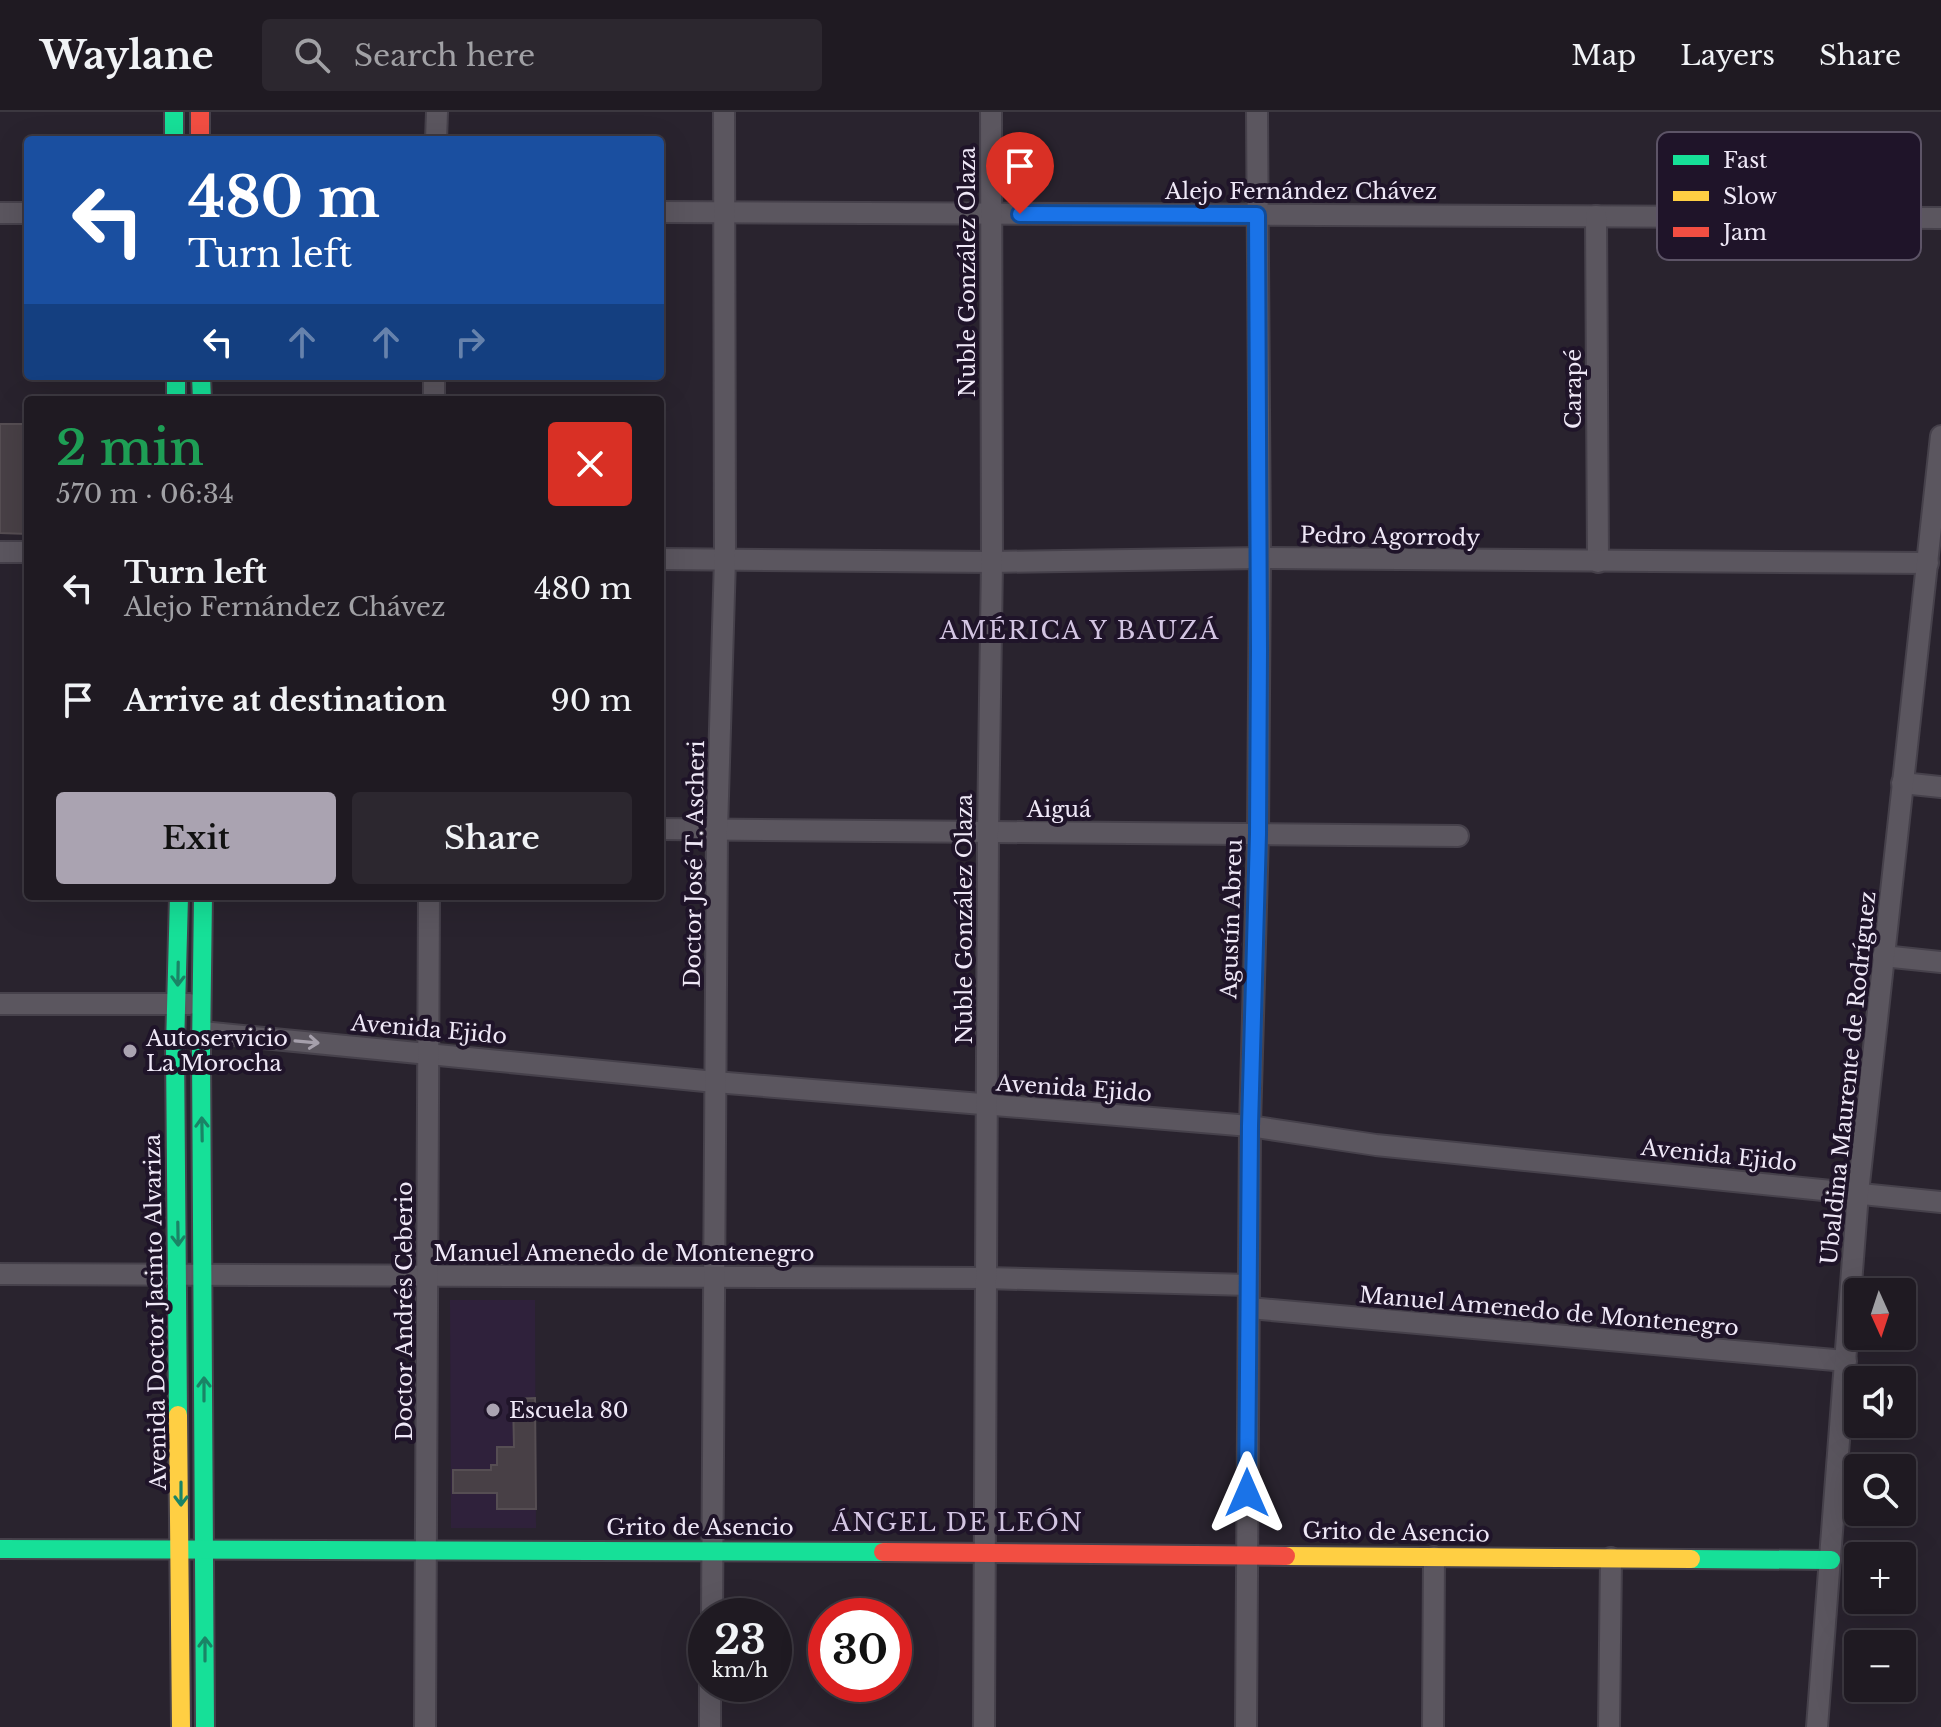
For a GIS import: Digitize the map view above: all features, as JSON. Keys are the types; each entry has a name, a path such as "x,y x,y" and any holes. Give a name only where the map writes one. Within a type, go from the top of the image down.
{"street":[{"path":"174,112 174,136"},
{"path":"200,112 200,136"},
{"path":"436,136 437,112"},
{"name":"Doctor José T. Ascheri","path":"712,1598 717,830 725,559 724,112"},
{"name":"Nuble González Olaza","path":"984,1727 992,562 991,112"},
{"name":"Agustín Abreu","path":"1246,1727 1250,1126 1258,834 1260,558 1257,112"},
{"name":"Alejo Fernández Chávez","path":"664,212 1657,216"},
{"path":"0,213 24,213"},
{"name":"Carapé","path":"1596,216 1598,562"},
{"name":"Alejo Fernández Chávez","path":"1921,218 1941,218"},
{"name":"Ubaldina Maurente de Rodríguez","path":"1817,1727 1858,1193 1941,436"},
{"path":"0,552 24,552"},
{"name":"Pedro Agorrody","path":"664,559 992,562 1260,558 1928,563"},
{"path":"1902,783 1941,787"},
{"name":"Aiguá","path":"664,829 1458,836"},
{"name":"Avenida Doctor Jacinto Alvariza","path":"179,900 175,1047 181,1727"},
{"name":"Avenida Doctor Jacinto Alvariza","path":"203,900 205,1727"},
{"name":"Doctor Andrés Ceberio","path":"425,1727 429,900"},
{"path":"1883,956 1941,962"},
{"path":"0,1004 202,1004"},
{"name":"Avenida Ejido","path":"202,1032 715,1082 1250,1126 1376,1145 1941,1202"},
{"name":"Manuel Amenedo de Montenegro","path":"0,1274 985,1278 1249,1285"},
{"name":"Manuel Amenedo de Montenegro","path":"1249,1308 1846,1361"},
{"name":"Grito de Asencio","path":"0,1549 1831,1560"},
{"path":"1433,1727 1434,1557"},
{"path":"1609,1727 1611,1558"},
{"path":"710,1702 710,1727"}],"shaded area":[{"name":"Escuela 80","path":"450,1300 535,1300 536,1528 451,1528"}],"building":[{"path":"0,424 24,424 24,534 0,533"},
{"path":"535,1398 536,1509 497,1509 497,1493 453,1493 453,1470 491,1470 491,1465 497,1465 497,1447 514,1447 513,1399"}],"traffic: fast":[{"path":"174,112 174,136"},
{"path":"176,380 176,396"},
{"path":"201,380 202,396"},
{"path":"178,1415 175,1047 179,900"},
{"path":"203,900 205,1727"},
{"path":"0,1549 883,1552"},
{"path":"1691,1559 1831,1560"}],"traffic: slow":[{"path":"178,1415 181,1727"},
{"path":"1286,1556 1691,1559"}],"traffic: jam":[{"path":"200,112 200,136"},
{"path":"883,1552 1286,1556"}],"place":[{"name":"Autoservicio La Morocha","path":"130,1051"},
{"name":"Escuela 80","path":"493,1410"}],"district":[{"name":"AMÉRICA Y BAUZÁ","path":"1080,631"},
{"name":"ÁNGEL DE LEÓN","path":"958,1523"}],"route":[{"path":"1020,214 1257,215 1260,558 1258,834 1250,1126 1247,1493"}]}
